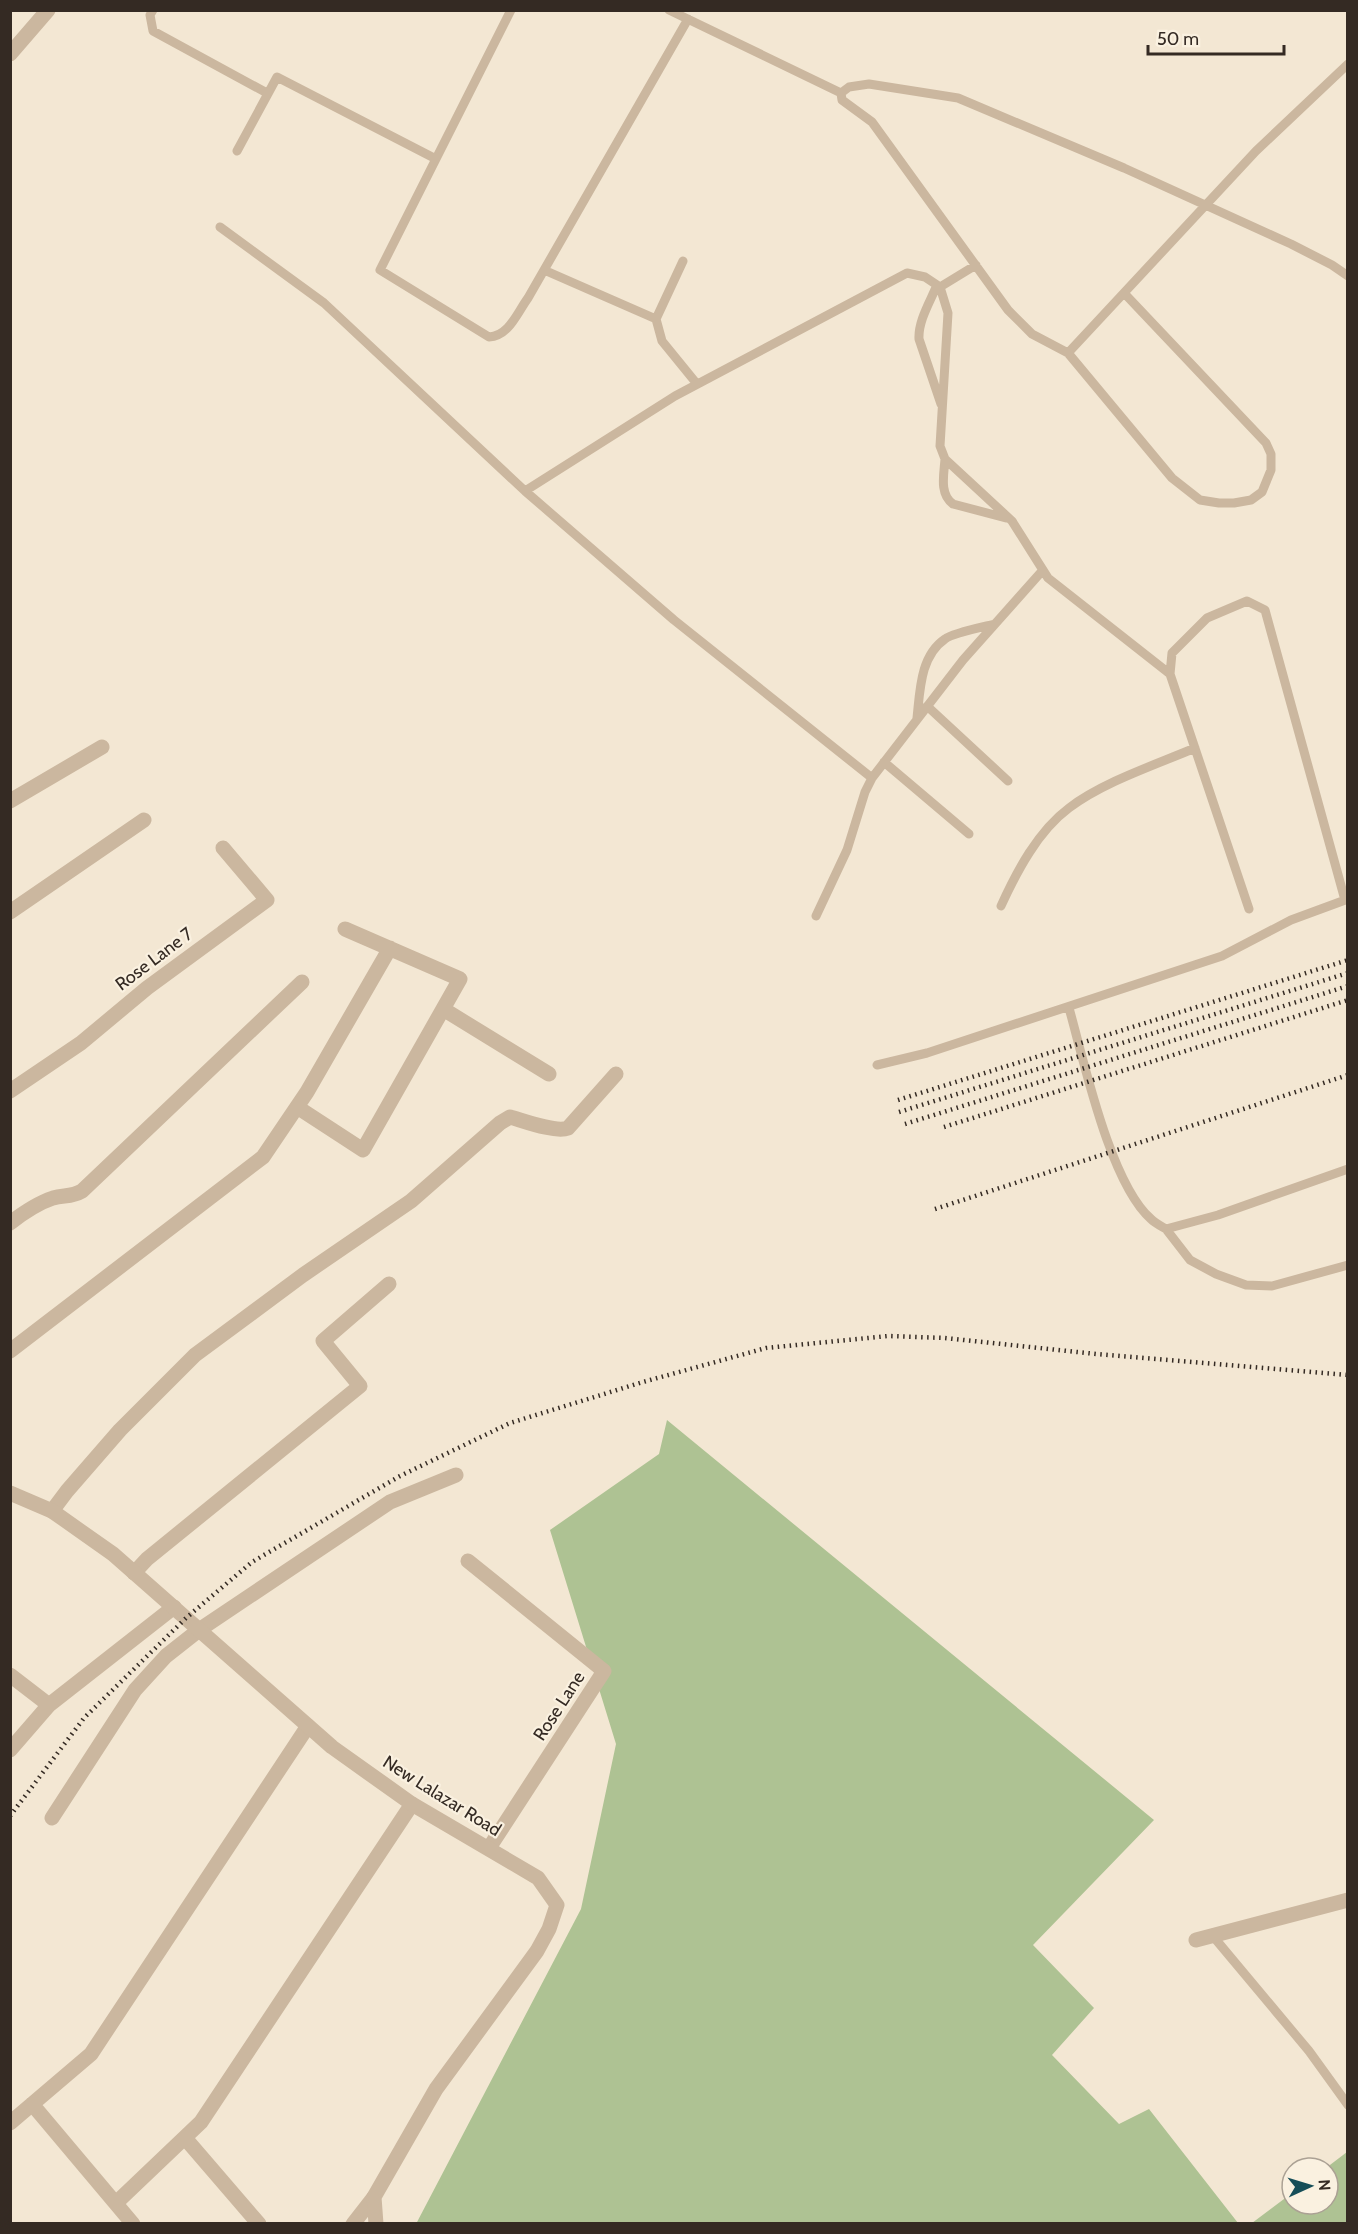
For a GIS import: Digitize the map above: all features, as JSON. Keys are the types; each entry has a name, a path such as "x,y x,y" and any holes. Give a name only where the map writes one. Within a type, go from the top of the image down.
{"street":[{"path":"10,54 48,10"},
{"path":"10,801 102,747"},
{"path":"10,912 144,820"},
{"name":"Rose Lane 7","path":"10,1091 81,1043 147,988 267,900 223,848"},
{"path":"297,1107 363,1150 460,979 345,929"},
{"path":"10,1351 262,1156 297,1107 390,948"},
{"path":"10,1223 26,1211 52,1198 74,1196 82,1191 303,982"},
{"path":"443,1009 549,1074"},
{"path":"52,1511 120,1430 195,1355 303,1275 411,1201 500,1123 510,1117 564,1130 616,1074"},
{"path":"134,1573 147,1559 360,1386 323,1341 389,1284"},
{"path":"52,1818 135,1690 166,1656 199,1630 390,1502 456,1475"},
{"name":"New Lalazar Road","path":"10,1493 52,1511 113,1554 332,1747 412,1804 538,1878 557,1905 549,1929 537,1951 436,2090 374,2197"},
{"name":"Rose Lane","path":"468,1561 604,1671 489,1848"},
{"path":"10,1750 49,1705 174,1607"},
{"path":"10,1675 49,1705"},
{"path":"10,2123 92,2054 308,1726"},
{"path":"116,2203 201,2122 412,1804"},
{"path":"1196,1940 1347,1900"},
{"path":"32,2104 133,2223"},
{"path":"185,2138 259,2223"},
{"path":"352,2223 374,2197"},
{"path":"374,2197 376,2223"}],"lane":[{"path":"153,10 150,15 153,31 267,93"},
{"path":"511,10 380,270 489,337 498,337 506,331 544,270 688,19"},
{"path":"669,10 842,93"},
{"path":"1068,353 1256,152 1347,64"},
{"path":"237,151 277,77 436,159"},
{"path":"1124,293 1266,443 1271,454 1272,470 1262,492 1251,500 1219,503 1200,500 1172,478 1068,353 1032,334 1008,310 872,122 842,100 842,93 849,87 870,84 958,98 1124,168 1291,244 1332,265 1347,276"},
{"path":"220,227 324,303 525,491 674,620 872,778"},
{"path":"683,261 656,319 662,341 697,384"},
{"path":"943,409 919,339 919,332 922,319 938,286 975,266"},
{"path":"544,270 656,319"},
{"path":"525,491 697,384 907,273 925,277 938,286 948,313 940,446 945,459 944,492 953,504 1009,518"},
{"path":"945,459 1009,518 1048,578 1170,675"},
{"path":"816,916 847,850 865,792 872,778 963,660 1042,570"},
{"path":"877,1065 927,1053 1222,956 1291,920 1346,900 1265,610 1247,601 1207,618 1172,653 1170,675 1249,909"},
{"path":"917,720 923,672 935,650 945,638 995,624"},
{"path":"927,706 1008,781"},
{"path":"1001,906 1038,840 1068,809 1093,793 1195,748"},
{"path":"884,762 969,834"},
{"path":"1069,1008 1112,1152 1126,1183 1143,1210 1166,1229 1190,1260 1216,1274 1246,1285 1272,1286 1347,1265"},
{"path":"1166,1229 1218,1215 1347,1169"},
{"path":"1212,1935 1310,2051 1347,2105"}],"green space":[{"path":"667,1420 1154,1820 1033,1945 1094,2008 1052,2055 1119,2124 1149,2109 1238,2223 416,2224 581,1909 616,1744 550,1530 659,1454"},
{"path":"1347,2152 1347,2223 1252,2223 1280,2202 1280,2216 1340,2216 1340,2157"}],"railway":[{"path":"898,1100 1348,960"},
{"path":"899,1112 1348,973"},
{"path":"905,1124 1348,986"},
{"path":"944,1127 1348,1000"},
{"path":"935,1209 1348,1075"},
{"path":"10,1816 84,1718 186,1618 252,1562 400,1476 510,1423 643,1382 766,1348 888,1336 945,1338 1096,1354 1348,1375"}]}
